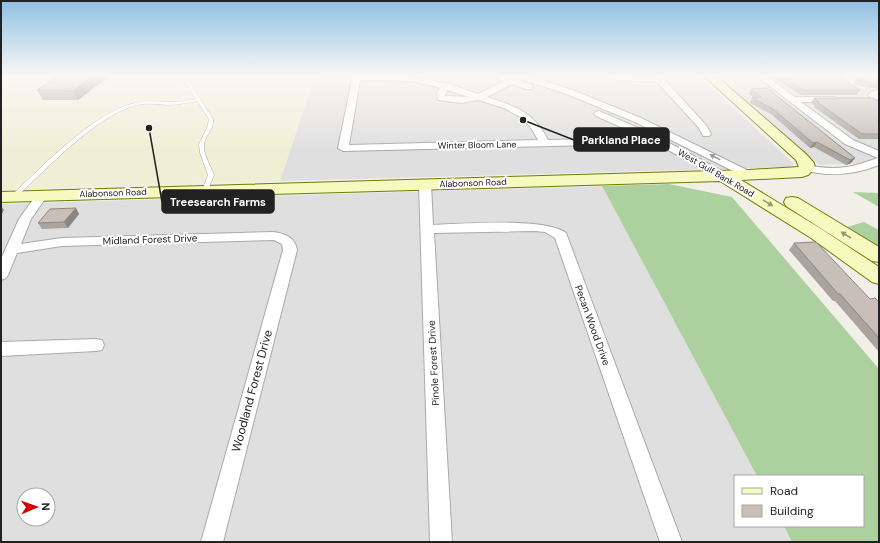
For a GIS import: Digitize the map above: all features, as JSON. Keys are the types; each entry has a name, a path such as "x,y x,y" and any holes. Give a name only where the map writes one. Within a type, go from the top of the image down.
{"street":[{"name":"Winter Bloom Lane","path":"352,100 343,148 596,142 611,138"},
{"path":"450,100 469,100"},
{"path":"489,100 507,106 527,117 538,130 544,143"},
{"name":"West Gulf Bank Road","path":"570,100 649,136 722,175 806,226 879,277"},
{"name":"West Gulf Bank Road","path":"590,100 638,120 749,175 879,256"},
{"path":"678,100 703,127 706,134"},
{"path":"736,100 801,158 806,163 807,168 824,172 840,171 866,166 879,161"},
{"path":"792,100 848,142 879,155"},
{"name":"Alabonson Road","path":"8,196 749,175 802,172 807,168"},
{"name":"Pinole Forest Drive","path":"425,184 441,542"},
{"path":"1,275 25,219 41,196"},
{"name":"Pecan Wood Drive","path":"427,229 535,227 548,228 560,236 671,542"},
{"name":"Midland Forest Drive","path":"13,249 43,244 70,242 274,236 284,238 287,241"},
{"name":"Woodland Forest Drive","path":"212,542 290,250 290,246 287,241"},
{"path":"1,349 96,345"}],"lane":[{"path":"8,196 109,115 133,104 151,101 177,104 196,100"},
{"path":"198,100 211,119 212,126 203,140 202,148 202,154 211,175 205,191"}],"shaded area":[{"path":"307,100 725,100 794,164 789,167 280,181"},
{"path":"744,100 879,100 879,163 819,165"},
{"path":"602,186 756,475 734,475 734,527 784,527 792,542 1,542 1,204"}],"green space":[{"path":"1,100 307,100 280,181 1,190"},
{"path":"669,184 732,197 879,369 879,542 792,542 784,527 864,527 864,475 756,475 602,186"},
{"path":"853,192 879,193 879,207"},
{"path":"864,222 879,230 879,248 847,227"}],"building":[{"path":"756,100 783,100 855,158 850,160 817,142 813,143 773,109"},
{"path":"817,100 879,101 879,134 862,134 817,102 819,102"},
{"path":"76,208 64,222 38,223 50,209"},
{"path":"816,242 870,299 875,298 879,302 879,338 840,294 838,294 794,243"}],"place":[{"name":"Parkland Place","path":"523,120"},
{"name":"Treesearch Farms","path":"149,128"}]}
